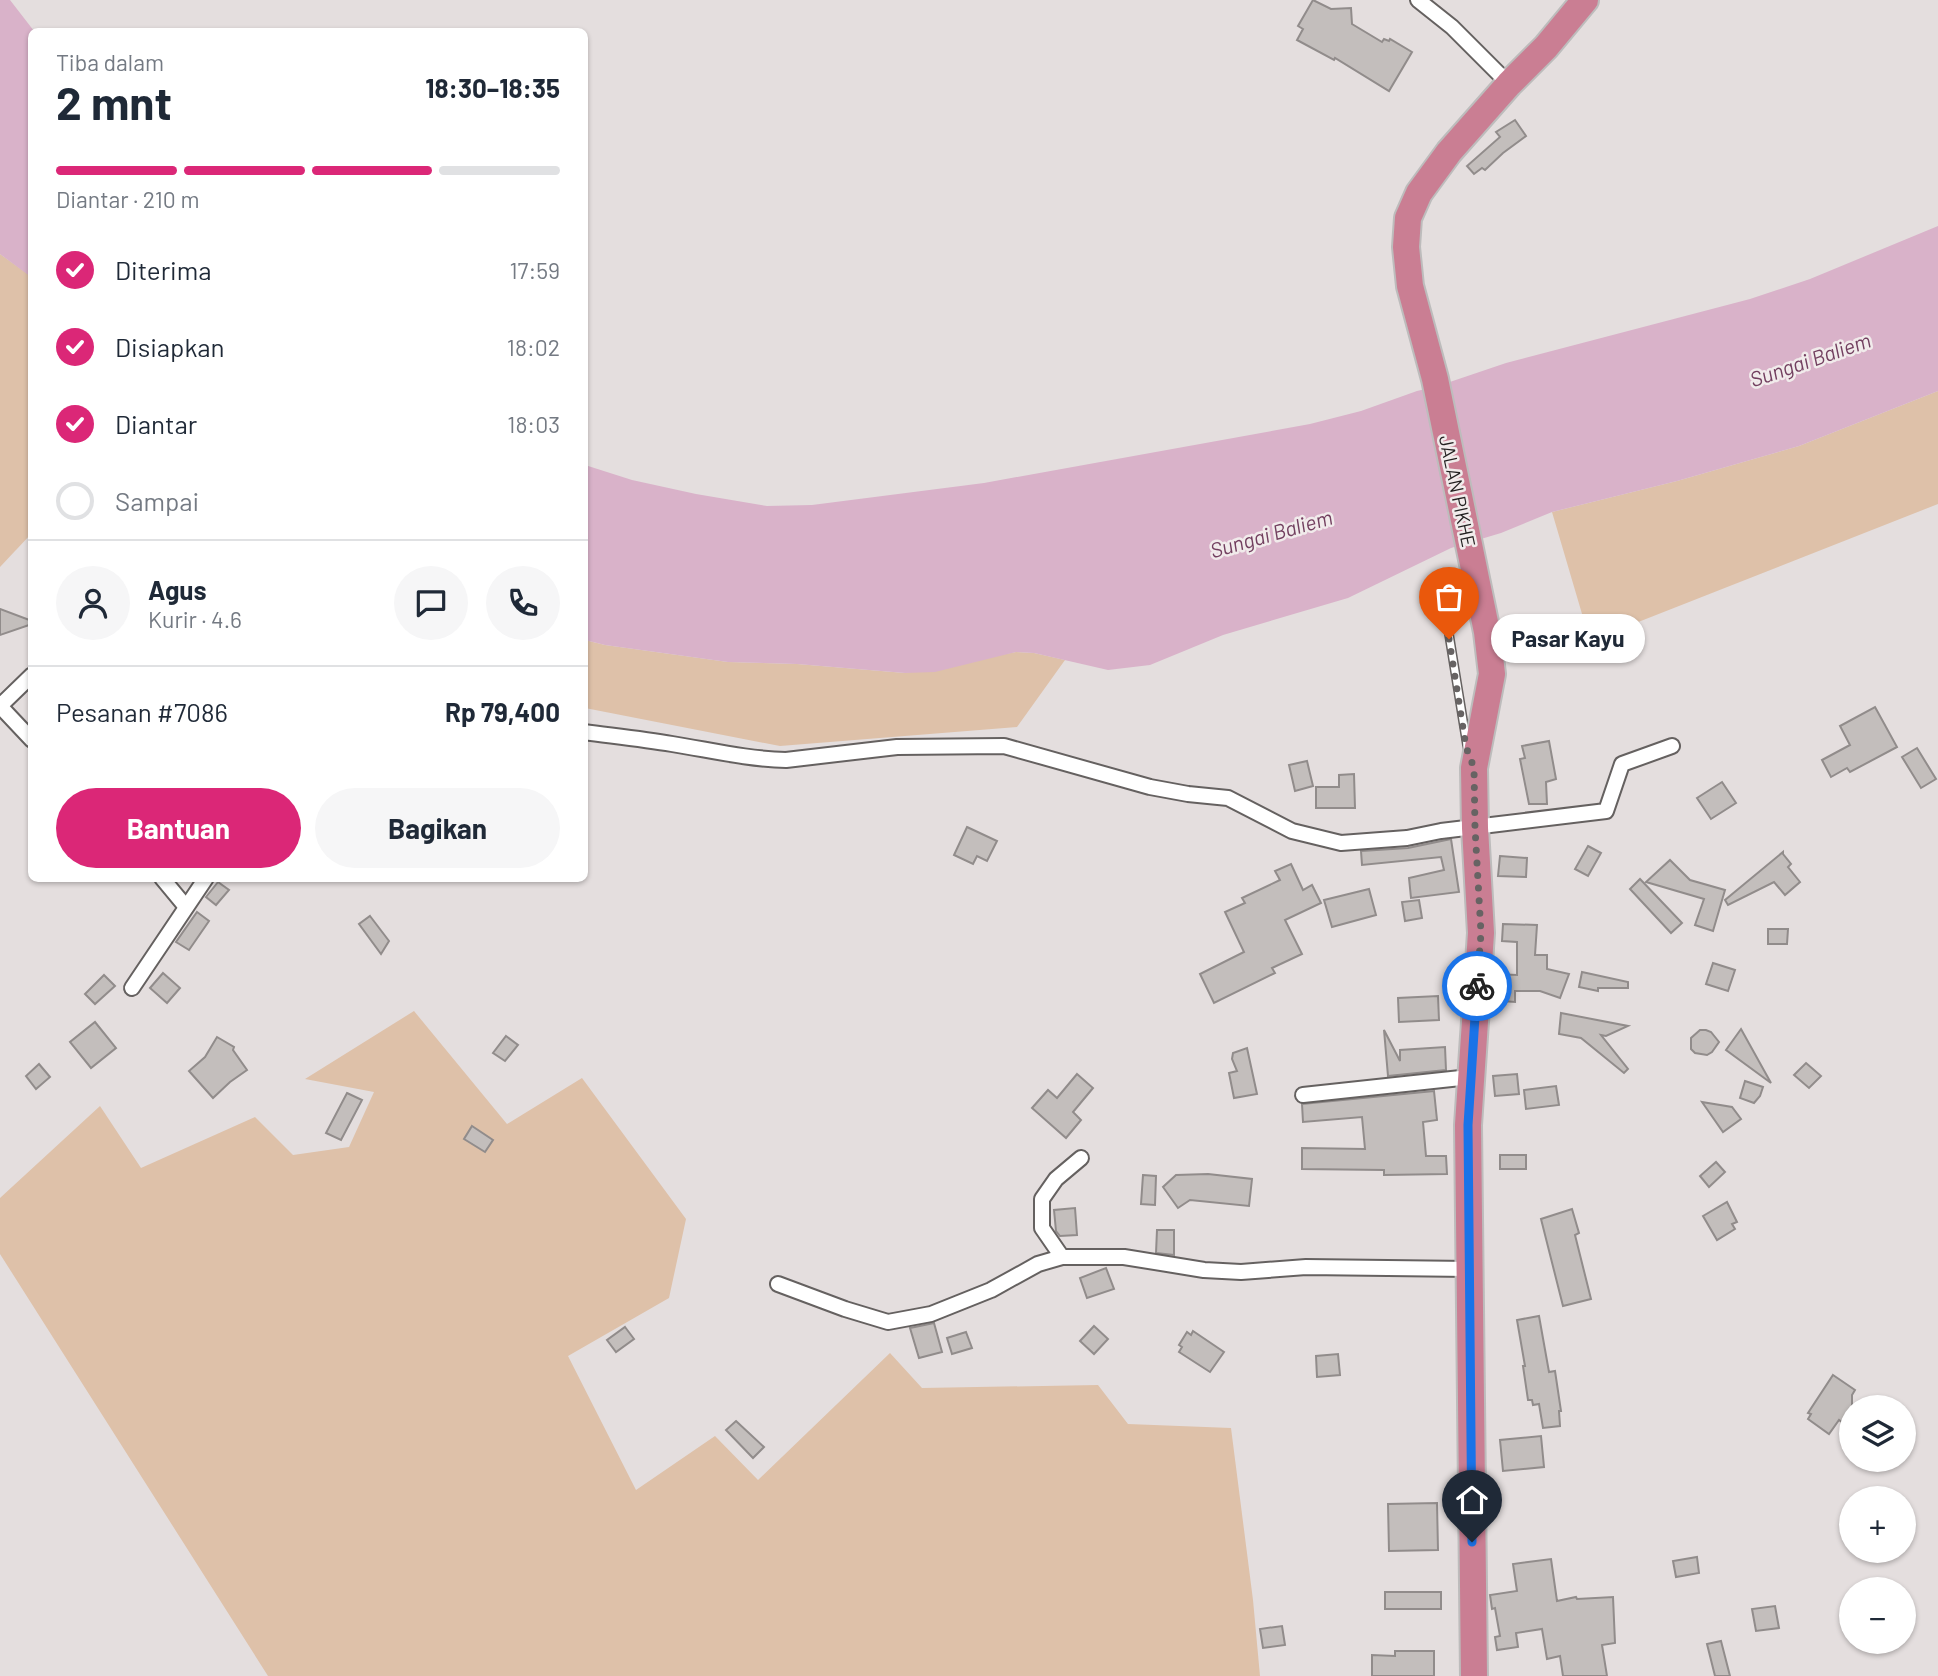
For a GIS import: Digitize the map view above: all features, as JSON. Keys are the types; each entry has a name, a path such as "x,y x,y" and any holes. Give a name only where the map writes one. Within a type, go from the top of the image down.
{"highway":[{"name":"JALAN PIKHE","path":"1474,1676 1468,1125 1481,933 1474,768 1492,674 1487,632 1435,379 1410,286 1406,247 1408,218 1419,193 1449,152 1546,47 1585,0"}],"street":[{"path":"1418,0 1452,27 1509,84"},
{"path":"28,679 0,706 28,736"},
{"path":"588,733 752,759 774,760 897,747 1004,746 1150,786 1188,794 1228,798 1292,831 1341,843 1406,838 1441,831 1606,811 1622,764 1672,746"},
{"path":"165,882 186,906"},
{"path":"132,988 203,882"},
{"path":"1303,1095 1470,1077"},
{"path":"1062,1257 1042,1228 1042,1199 1056,1180 1081,1158"},
{"path":"778,1284 845,1310 888,1322 931,1314 991,1290 1038,1264 1062,1257 1124,1257 1204,1270 1241,1272 1306,1267 1469,1269"}],"lane":[{"path":"1441,585 1466,747 1474,768"}],"shaded area":[{"path":"0,254 28,274 28,537 0,567"},
{"path":"1938,391 1938,504 1590,641 1552,512 1677,481 1799,446"},
{"path":"588,641 728,662 797,664 905,673 1016,652 1065,660 1017,727 780,746 588,709"},
{"path":"414,1011 507,1124 582,1078 686,1219 669,1298 568,1356 636,1490 715,1436 758,1480 890,1353 922,1388 1098,1385 1128,1424 1231,1428 1260,1676 268,1676 0,1254 0,1198 100,1106 141,1168 255,1117 293,1155 349,1147 374,1092 305,1079"}],"water":[{"path":"0,0 10,0 32,28 28,28 28,275 0,254"},
{"name":"Sungai Baliem","path":"1938,226 1938,391 1799,446 1677,481 1552,512 1501,533 1451,548 1348,598 1223,635 1150,665 1108,670 1034,653 1016,652 935,672 905,673 797,664 728,662 588,641 588,466 632,480 767,506 812,505 984,483 1310,424 1361,411 1506,363 1750,299 1810,279"}],"building":[{"path":"1313,0 1331,9 1351,8 1352,24 1382,42 1384,39 1390,39 1412,52 1389,91 1335,58 1334,60 1297,40 1303,29 1298,26"},
{"path":"1515,120 1526,136 1485,170 1482,168 1474,174 1467,166 1500,137 1496,132"},
{"path":"0,609 28,620 28,625 0,635"},
{"path":"1875,707 1897,747 1850,772 1847,768 1831,777 1822,760 1850,745 1840,726"},
{"path":"1549,741 1556,779 1546,782 1547,804 1529,804 1520,759 1525,758 1522,746"},
{"path":"1917,748 1936,779 1921,788 1902,757"},
{"path":"1307,761 1313,786 1295,791 1289,765"},
{"path":"1354,774 1355,808 1316,808 1316,787 1339,787 1339,775"},
{"path":"1722,782 1736,803 1711,819 1697,798"},
{"path":"967,827 997,841 987,861 977,856 973,864 954,855"},
{"path":"1451,839 1459,892 1411,898 1409,878 1444,870 1441,857 1362,865 1361,851 1408,848"},
{"path":"1588,846 1601,853 1588,876 1575,869"},
{"path":"1783,852 1791,864 1788,867 1800,882 1785,895 1774,882 1728,905 1725,900"},
{"path":"1500,856 1527,858 1526,877 1498,876"},
{"path":"1670,860 1690,880 1725,890 1713,931 1695,925 1704,899 1646,882"},
{"path":"1291,864 1303,890 1312,885 1321,903 1285,920 1302,954 1272,968 1275,973 1214,1003 1200,974 1244,952 1225,912 1245,903 1242,898 1280,880 1275,871"},
{"path":"1640,879 1682,923 1671,933 1630,889"},
{"path":"218,882 229,890 216,905 206,897"},
{"path":"1369,889 1376,915 1332,927 1324,900"},
{"path":"1419,900 1422,918 1405,921 1402,902"},
{"path":"197,912 209,921 189,950 176,942"},
{"path":"370,916 389,941 381,954 359,924"},
{"path":"1503,924 1537,925 1535,955 1547,955 1547,969 1569,974 1560,998 1540,991 1515,991 1515,1002 1502,1001 1502,991 1493,991 1494,974 1517,975 1517,942 1502,941"},
{"path":"1768,929 1788,929 1787,944 1768,944"},
{"path":"1713,963 1735,970 1728,991 1706,984"},
{"path":"1582,972 1628,982 1628,988 1598,988 1598,991 1579,987"},
{"path":"163,973 180,988 167,1003 150,988"},
{"path":"104,975 115,986 95,1004 85,994"},
{"path":"1438,996 1439,1020 1399,1022 1398,998"},
{"path":"1561,1013 1628,1026 1606,1036 1601,1035 1628,1069 1624,1073 1581,1038 1559,1034"},
{"path":"95,1022 116,1048 91,1068 70,1042"},
{"path":"1741,1029 1771,1083 1726,1050"},
{"path":"1384,1030 1400,1061 1400,1050 1445,1047 1446,1070 1388,1076"},
{"path":"1700,1030 1711,1032 1719,1042 1707,1055 1695,1053 1691,1049 1691,1038"},
{"path":"506,1036 518,1045 505,1061 493,1053"},
{"path":"217,1037 234,1047 233,1050 247,1070 213,1098 189,1071 205,1057"},
{"path":"1247,1048 1257,1094 1234,1098 1229,1073 1237,1071 1232,1059 1233,1053"},
{"path":"1806,1063 1821,1076 1809,1088 1794,1075"},
{"path":"39,1064 50,1077 36,1089 26,1076"},
{"path":"1077,1074 1093,1088 1073,1112 1081,1120 1066,1138 1032,1108 1048,1090 1057,1098"},
{"path":"1517,1074 1519,1094 1495,1096 1493,1076"},
{"path":"1745,1081 1763,1087 1754,1103 1740,1098"},
{"path":"1556,1086 1559,1105 1526,1109 1524,1090"},
{"path":"1434,1091 1437,1120 1423,1122 1426,1156 1446,1156 1447,1174 1384,1175 1384,1170 1302,1169 1302,1148 1365,1149 1362,1117 1303,1122 1302,1104"},
{"path":"347,1093 362,1100 341,1140 326,1133"},
{"path":"1702,1102 1732,1107 1741,1119 1723,1132"},
{"path":"472,1126 493,1140 485,1152 464,1139"},
{"path":"1500,1155 1526,1155 1526,1169 1500,1169"},
{"path":"1716,1162 1725,1172 1709,1187 1700,1176"},
{"path":"1208,1174 1252,1179 1249,1206 1190,1200 1178,1208 1163,1187 1176,1175"},
{"path":"1143,1175 1156,1176 1155,1205 1141,1204"},
{"path":"1727,1202 1737,1222 1732,1224 1735,1229 1717,1240 1703,1216"},
{"path":"1075,1208 1077,1235 1060,1236 1056,1231 1054,1210"},
{"path":"1572,1209 1579,1233 1575,1235 1591,1299 1563,1306 1541,1219"},
{"path":"1157,1230 1174,1230 1174,1255 1156,1253"},
{"path":"1106,1268 1114,1289 1087,1298 1080,1278"},
{"path":"1539,1316 1549,1372 1555,1371 1561,1411 1560,1426 1543,1428 1539,1404 1533,1405 1532,1400 1528,1400 1517,1320"},
{"path":"934,1323 942,1352 919,1358 910,1328"},
{"path":"1094,1326 1108,1339 1094,1354 1080,1341"},
{"path":"625,1327 634,1339 616,1352 607,1340"},
{"path":"1193,1331 1224,1352 1210,1372 1179,1352 1182,1347 1179,1345 1187,1332 1191,1335"},
{"path":"966,1332 972,1348 952,1354 947,1338"},
{"path":"1338,1354 1340,1375 1317,1377 1316,1356"},
{"path":"1833,1375 1855,1390 1852,1395 1839,1395 1839,1420 1829,1434 1808,1419 1811,1414 1808,1413"},
{"path":"736,1421 764,1447 753,1458 726,1430"},
{"path":"1541,1436 1544,1467 1503,1471 1500,1440"},
{"path":"1437,1503 1438,1550 1389,1551 1388,1504"},
{"path":"1697,1557 1699,1573 1676,1577 1673,1561"},
{"path":"1551,1559 1557,1601 1576,1597 1613,1597 1615,1643 1602,1645 1607,1676 1563,1676 1560,1656 1547,1659 1542,1629 1516,1633 1518,1647 1497,1650 1495,1637 1500,1636 1490,1595 1517,1591 1513,1564"},
{"path":"1385,1592 1441,1592 1441,1609 1385,1609"},
{"path":"1775,1606 1779,1628 1756,1631 1752,1609"},
{"path":"1282,1626 1285,1645 1263,1648 1260,1629"},
{"path":"1721,1641 1730,1676 1715,1676 1707,1644"},
{"path":"1395,1651 1434,1651 1434,1676 1372,1676 1372,1655 1395,1656"}],"way so far":[{"path":"1449,639 1466,747 1474,768 1481,933 1477,986"}],"place":[{"name":"Pasar Kayu","path":"1449,639"}],"route":[{"path":"1472,1542 1468,1125 1477,986"}]}
